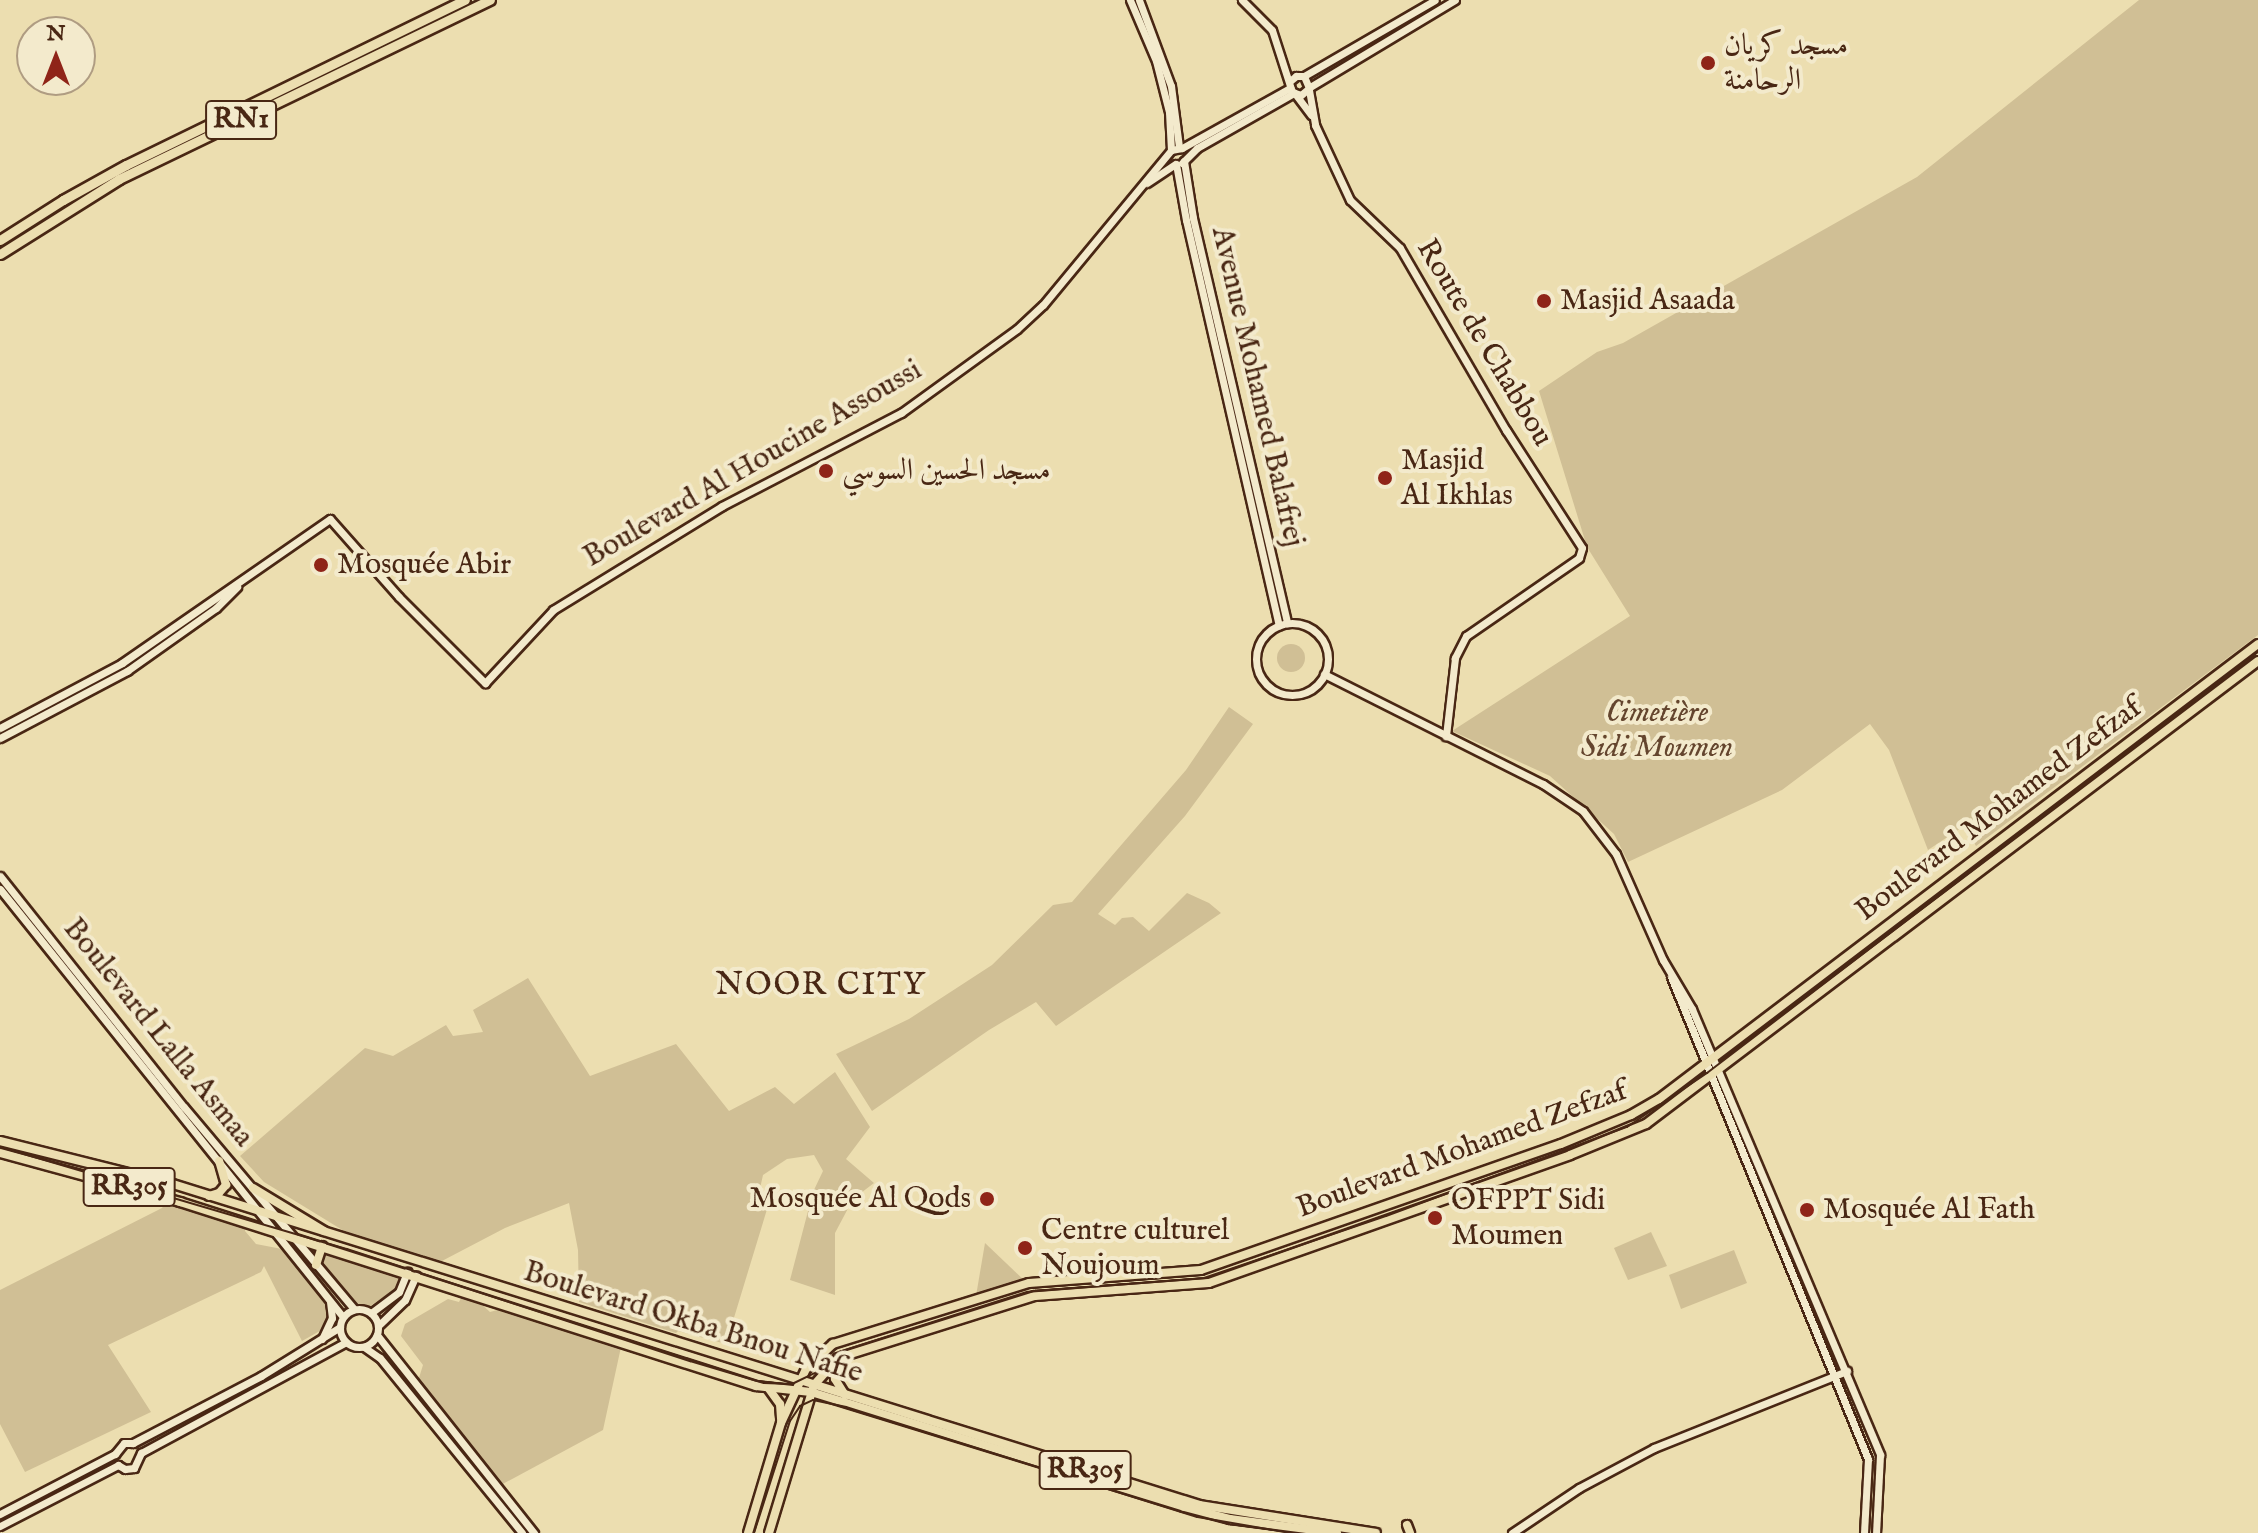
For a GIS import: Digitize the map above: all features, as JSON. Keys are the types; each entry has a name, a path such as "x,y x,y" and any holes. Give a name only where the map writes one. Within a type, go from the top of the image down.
{"highway":[{"name":"RN1","path":"0,240 116,170 465,0"},
{"name":"RN1","path":"0,254 119,179 490,0"}],"main road":[{"name":"Boulevard Mohamed Zefzaf","path":"748,1533 781,1423 806,1369 823,1351 842,1340 1029,1283 1208,1268 1590,1133 1649,1106 2258,644"},
{"name":"Boulevard Mohamed Zefzaf","path":"838,1358 1035,1296 1209,1283 1611,1140 1654,1119 2258,661"},
{"name":"Boulevard Okba Bnou Nafie","path":"0,1141 209,1196 335,1238 788,1377 799,1385"},
{"name":"Boulevard Okba Bnou Nafie","path":"0,1153 121,1185 322,1246 769,1388 799,1385 845,1396 1200,1505 1376,1533"},
{"path":"209,1196 219,1193 226,1185 227,1177 219,1161"},
{"path":"253,1188 335,1238"},
{"path":"316,1265 322,1246"},
{"path":"769,1533 813,1388 838,1358"},
{"path":"838,1358 835,1379 845,1396"},
{"path":"788,1377 806,1369"},
{"path":"769,1388 780,1404 781,1423"},
{"name":"Boulevard Okba Bnou Nafie","path":"813,1388 1204,1513 1337,1533"}],"street":[{"path":"1130,0 1164,91 1180,162"},
{"path":"1139,0 1171,86 1175,150"},
{"name":"Route de Chabbou","path":"1242,0 1270,26 1283,53 1293,89 1313,117 1350,200 1400,248 1506,430 1580,543 1579,558 1466,636 1455,658 1446,736"},
{"path":"1293,89 1302,75 1435,0"},
{"path":"1293,89 1309,88 1455,0"},
{"name":"Route de Chabbou","path":"1283,53 1309,88 1313,117"},
{"name":"Boulevard Al Houcine Assoussi","path":"237,587 330,519 399,597 485,683 553,610 722,506 901,413 1017,329 1043,305 1175,150 1293,89"},
{"name":"Boulevard Al Houcine Assoussi","path":"1145,184 1293,89"},
{"name":"Avenue Mohamed Balafrej","path":"1175,150 1193,218 1283,624"},
{"path":"0,728 122,663 228,589 237,587"},
{"path":"0,738 127,671 216,608 237,587"},
{"path":"1283,624 1310,628 1323,641 1328,658 1324,674 1311,689 1298,694 1275,690 1263,681 1257,667 1256,652 1264,636 1283,624"},
{"path":"1324,674 1570,800 1593,821 1621,864 1669,971 1684,993 1713,1075 1868,1462 1864,1533"},
{"name":"Boulevard Lalla Asmaa","path":"0,876 354,1309"},
{"name":"Boulevard Lalla Asmaa","path":"0,889 263,1213 343,1317"},
{"path":"1713,1075 1847,1371 1880,1455 1876,1533"},
{"path":"371,1313 399,1292 412,1274"},
{"path":"364,1347 377,1335 379,1325 405,1300 412,1274"},
{"path":"319,1343 329,1327 330,1300"},
{"path":"0,1514 115,1454 119,1445 133,1443 319,1343 340,1327 343,1317 354,1309 371,1313 379,1325"},
{"path":"340,1327 346,1342"},
{"path":"377,1335 534,1533"},
{"path":"115,1454 118,1465 125,1469 134,1468 141,1453 346,1342 364,1347 380,1358 522,1533"},
{"path":"1512,1533 1579,1488 1654,1448 1847,1371"},
{"path":"133,1443 141,1453"},
{"path":"0,1526 118,1465"}],"green space":[{"name":"Cimetière Sidi Moumen","path":"2139,0 2258,0 2258,635 1976,846 1964,826 1928,850 1889,750 1870,724 1782,790 1628,862 1614,834 1550,776 1452,731 1630,616 1587,547 1539,391 1597,352 1623,343 1917,177"},
{"path":"1291,644 1301,648 1305,658 1301,668 1291,672 1281,668 1277,658 1281,648"},
{"path":"1229,707 1253,724 1185,816 1098,914 1115,925 1122,918 1133,917 1149,931 1187,893 1209,903 1221,913 1056,1026 1036,1002 989,1030 872,1111 836,1054 909,1019 992,965 1053,905 1072,902 1186,770"},
{"path":"528,978 590,1076 676,1044 729,1111 775,1087 794,1104 835,1072 870,1127 846,1159 874,1183 853,1199 835,1233 835,1295 790,1280 813,1192 823,1171 814,1155 787,1159 763,1175 757,1202 768,1206 726,1344 676,1333 579,1302 578,1250 569,1203 505,1228 440,1262 344,1231 264,1182 240,1156 365,1048 393,1056 446,1025 453,1036 483,1032 473,1010"},
{"path":"168,1200 245,1225 245,1231 256,1244 282,1249 335,1317 334,1323 302,1341 264,1266 261,1272 108,1345 151,1412 25,1472 0,1424 0,1290 162,1208"},
{"path":"1651,1232 1667,1266 1628,1280 1614,1248"},
{"path":"985,1243 1027,1283 976,1296"},
{"path":"306,1244 402,1273 397,1288 370,1306 355,1304"},
{"path":"1734,1250 1747,1283 1681,1309 1669,1275"},
{"path":"461,1298 479,1302 490,1312 505,1308 586,1336 589,1340 621,1347 603,1430 499,1486 418,1381 423,1365 401,1336 405,1324 448,1299 459,1302"}],"tram line":[{"path":"0,1147 347,1249 690,1361 764,1383 792,1384 815,1373 839,1352 1027,1292 1204,1278 1386,1216 1627,1127 1707,1073 2258,652"},
{"path":"754,1533 790,1421 800,1406 813,1400 846,1407 1197,1517 1291,1533"}],"place":[{"name":"مسجد كريان الرحامنة","path":"1708,63"},
{"name":"Masjid Asaada","path":"1544,301"},
{"name":"مسجد الحسين السوسي","path":"826,471"},
{"name":"Masjid Al Ikhlas","path":"1385,478"},
{"name":"Mosquée Abir","path":"321,565"},
{"name":"Mosquée Al Qods","path":"987,1199"},
{"name":"Mosquée Al Fath","path":"1807,1210"},
{"name":"OFPPT Sidi Moumen","path":"1435,1218"},
{"name":"Centre culturel Noujoum","path":"1025,1248"}],"district":[{"name":"NOOR CITY","path":"821,986"}]}
